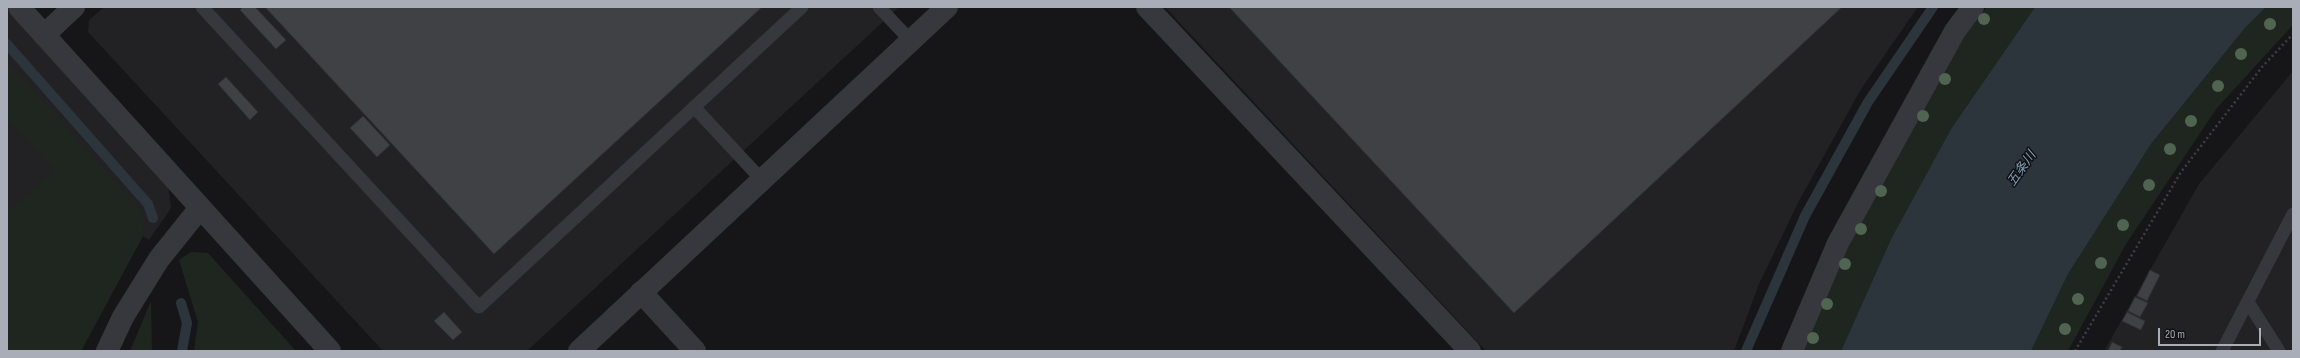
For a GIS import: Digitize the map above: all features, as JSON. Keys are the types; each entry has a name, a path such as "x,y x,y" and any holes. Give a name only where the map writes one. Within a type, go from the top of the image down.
{"street":[{"path":"19,7 330,351"},
{"path":"44,35 74,7"},
{"path":"579,351 947,7"},
{"path":"1147,7 1470,351"},
{"path":"1792,351 1838,243 1955,31 1974,7"},
{"path":"107,351 123,317 159,258 200,208"},
{"path":"642,292 695,351"}],"lane":[{"path":"202,7 479,306 802,7"},
{"path":"879,7 911,41"},
{"path":"694,107 762,180"},
{"path":"2222,351 2293,214"},
{"path":"2248,302 2279,351"}],"path":[{"path":"2075,351 2181,172 2262,67 2293,34"}],"shaded area":[{"path":"104,7 899,7 527,351 383,351 88,32 89,20"},
{"path":"1165,7 1918,7 1861,89 1799,201 1759,284 1734,351 1486,351"},
{"path":"1987,7 2035,7 1951,129 1891,239 1841,351 1804,351 1846,250 1963,38"},
{"path":"2266,7 2293,7 2293,25 2217,108 2126,244 2068,351 2031,351 2068,274 2151,144 2245,28"},
{"path":"7,9 168,184 171,208 149,240 143,236 81,351 7,351"},
{"path":"7,61 144,214 143,236 81,351 7,351 7,213 55,170 7,118"},
{"path":"2293,71 2293,351 2104,351 2199,184"},
{"path":"191,252 208,253 296,351 194,351 198,322 179,260"},
{"path":"151,301 152,351 130,351"}],"water":[{"name":"五条川","path":"2035,7 2266,7 2245,28 2151,144 2068,274 2031,351 1841,351 1891,239 1951,129"}],"building":[{"path":"243,7 255,7 286,40 276,49 240,10"},
{"path":"265,7 762,7 494,254"},
{"path":"1229,7 1842,7 1514,313"},
{"path":"226,77 258,112 250,120 218,84"},
{"path":"363,116 390,145 377,157 350,128"},
{"path":"2150,270 2160,275 2147,301 2137,296"},
{"path":"2135,297 2148,303 2140,317 2128,311"},
{"path":"444,312 462,332 453,340 434,321"},
{"path":"2127,312 2145,321 2141,330 2122,321"},
{"path":"2112,342 2122,347 2120,351 2108,351"}],"waterway":[{"path":"1746,351 1805,216 1868,102 1933,7"},
{"path":"7,44 148,204 153,218"},
{"path":"181,303 187,323 182,351"}]}
